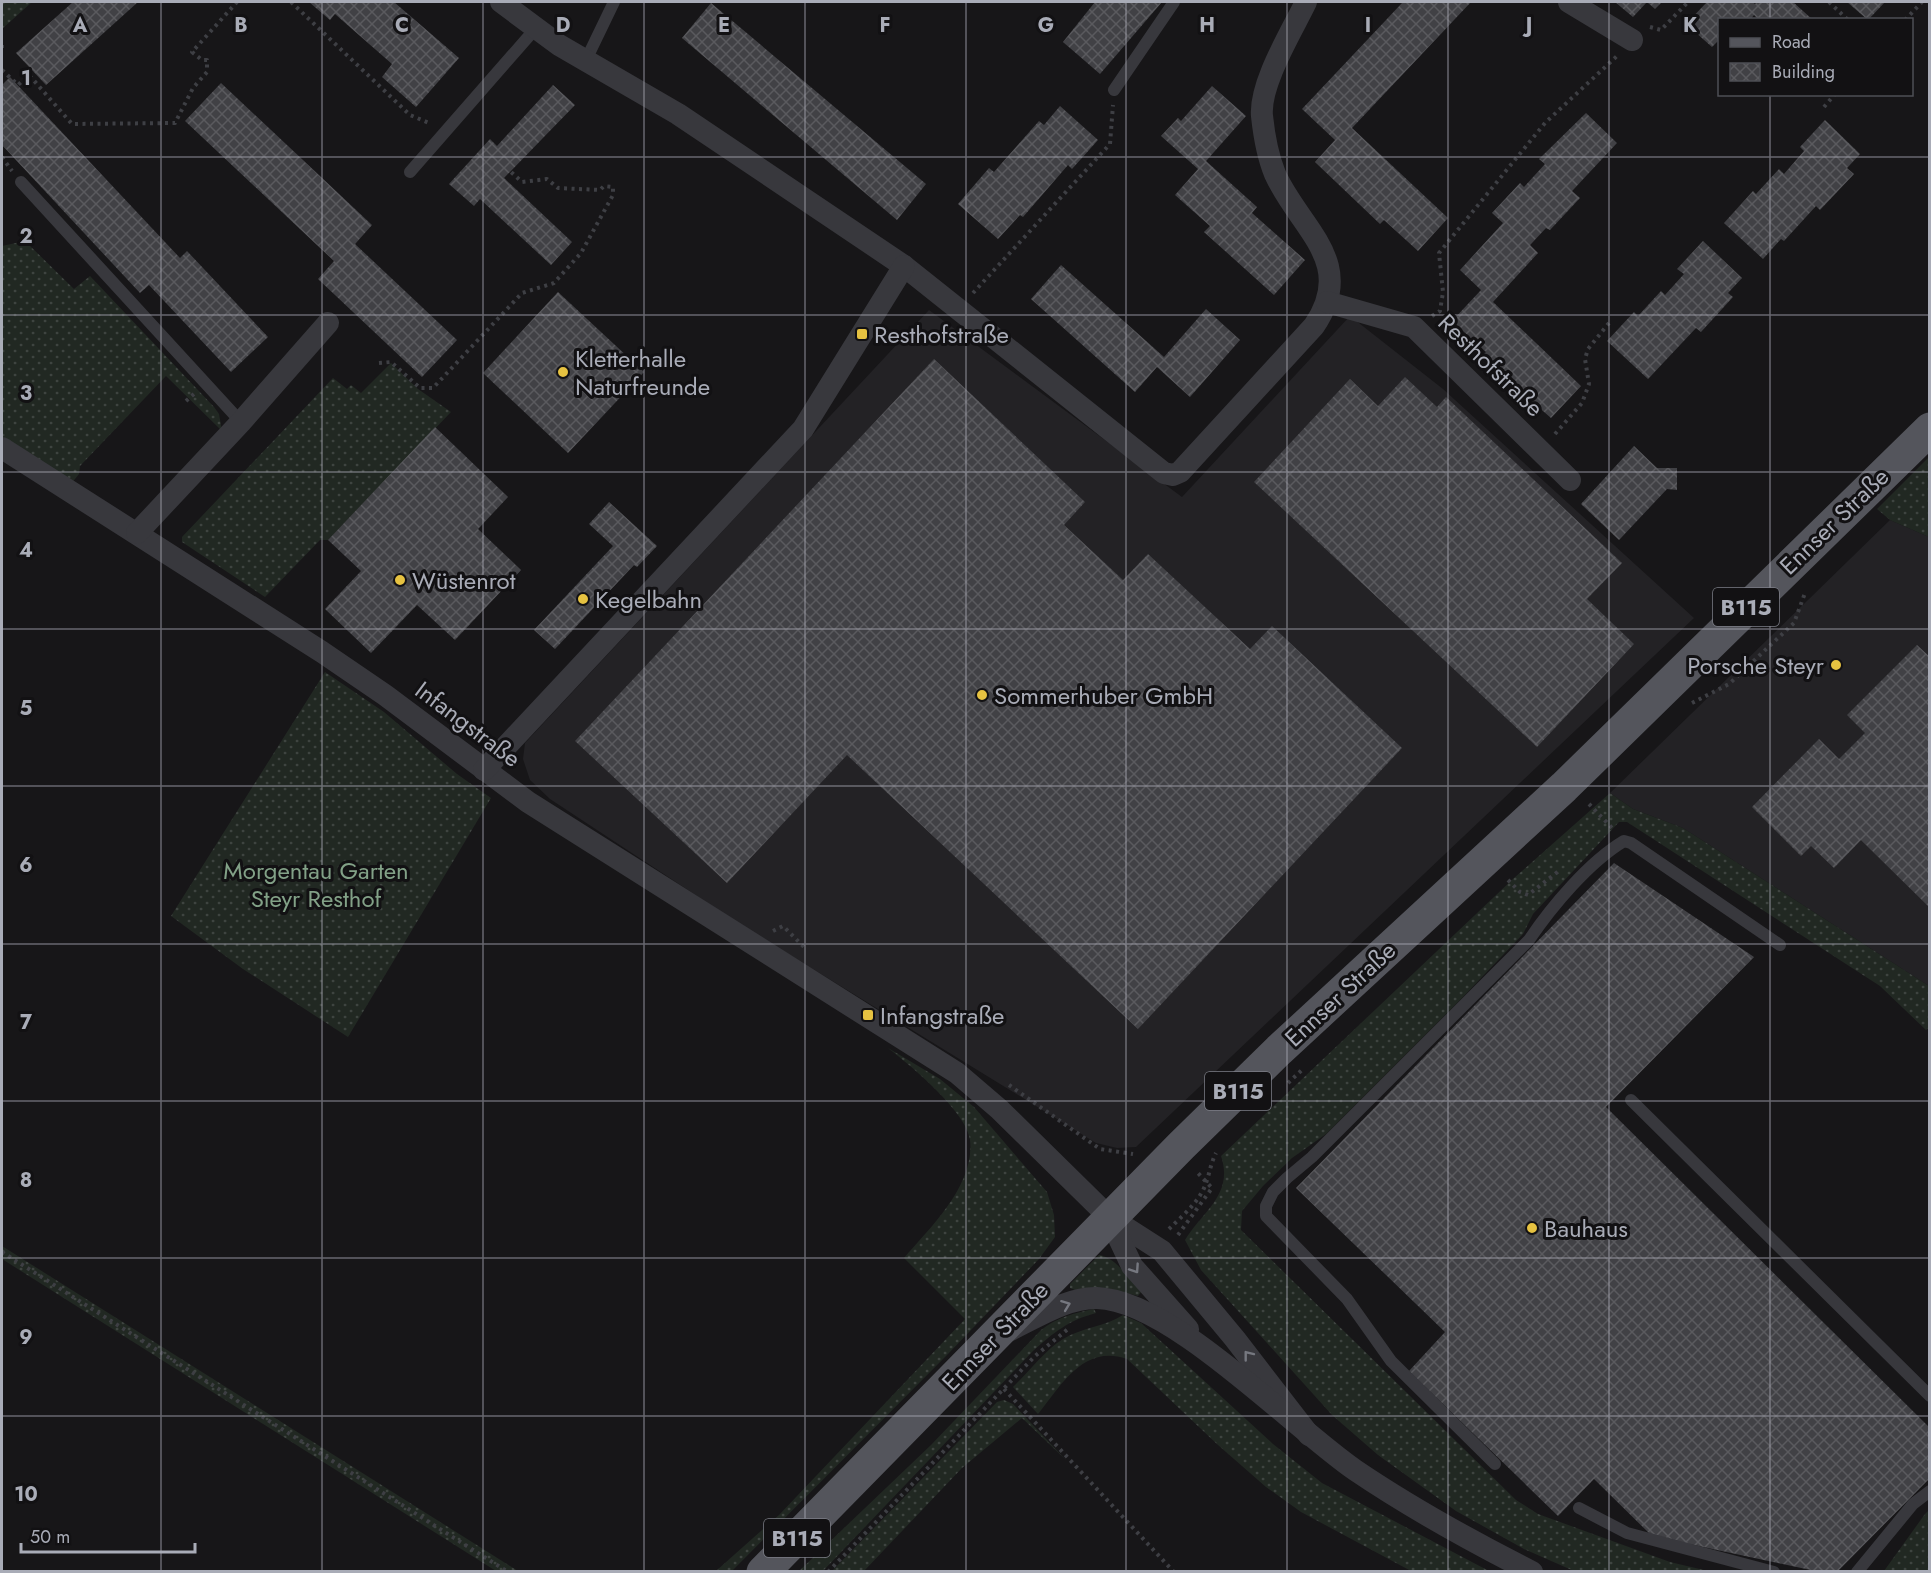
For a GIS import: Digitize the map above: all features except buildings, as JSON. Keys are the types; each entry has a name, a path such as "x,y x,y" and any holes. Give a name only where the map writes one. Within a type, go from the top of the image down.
{"main road":[{"name":"Ennser Straße","path":"763,1572 1109,1217 1279,1050 1564,787 1929,429"}],"street":[{"path":"501,2 586,60 678,114 904,266 1164,473 1173,476 1180,472 1302,338 1322,314 1327,302 1329,265 1326,254 1276,175 1268,152 1262,115 1265,90 1306,2"},
{"path":"1569,2 1632,40"},
{"path":"484,770 803,429 904,266"},
{"name":"Resthofstraße","path":"1327,302 1414,327 1570,480"},
{"path":"137,533 242,422 328,323"},
{"name":"Infangstraße","path":"2,448 367,683 528,802 957,1073 999,1109 1109,1217"},
{"path":"1109,1217 1155,1244 1235,1339 1309,1435"},
{"path":"1109,1217 1137,1273 1218,1360"},
{"path":"993,1338 1070,1303 1098,1298 1141,1309 1218,1360 1309,1435 1386,1490 1470,1540 1532,1572"}],"lane":[{"path":"586,60 614,2"},
{"path":"1114,90 1174,2"},
{"path":"410,172 536,28"},
{"path":"21,182 242,422"},
{"path":"1495,1464 1390,1361 1347,1299 1266,1216 1266,1206 1273,1192 1312,1157 1529,940 1545,917 1609,850 1624,841 1631,843 1780,945"},
{"path":"1631,1100 1929,1396"},
{"path":"1857,1572 1912,1504 1929,1491"},
{"path":"1579,1508 1627,1533 1774,1572"}],"path":[{"path":"2,69 18,85 29,75 72,124 175,123 193,88 207,72 207,60 201,60 192,52 237,2"},
{"path":"291,2 411,115 447,130"},
{"path":"1414,327 1440,311 1443,292 1439,253 1545,123 1610,64 1645,26 1661,30 1688,2"},
{"path":"1828,2 1846,18"},
{"path":"1907,18 1922,2"},
{"path":"2,43 2,48"},
{"path":"958,309 1110,144 1114,90"},
{"path":"1824,107 1833,96"},
{"path":"380,363 391,362 420,388 433,388 522,293 554,283 581,253 613,195 613,188 604,186 600,190 558,188 547,179 522,182 510,171"},
{"path":"1539,448 1564,425 1582,403 1589,384 1585,359 1588,349 1609,323"},
{"path":"1686,707 1706,694 1729,684 1747,668 1794,622 1803,596 1810,587"},
{"path":"1581,812 1593,797"},
{"path":"1589,804 1624,841"},
{"path":"1508,880 1520,892 1528,895 1566,866"},
{"path":"1499,888 1516,873"},
{"path":"750,942 783,926 808,949"},
{"path":"1280,1091 1313,1060"},
{"path":"1001,1080 1100,1149 1124,1155 1139,1151"},
{"path":"1155,1244 1195,1203 1207,1182 1210,1166 1224,1146"},
{"path":"2,1252 508,1572"},
{"path":"828,1572 1035,1356 1072,1327"},
{"path":"1004,1389 1174,1572"}],"shaded area":[{"path":"929,310 1182,497 1350,316 1443,389 1694,618 1136,1147 1117,1148 1096,1143 738,923 550,799 530,780 523,759 525,743"},
{"name":"Porsche Steyr","path":"1890,520 1929,537 1929,986 1683,828 1633,809 1610,793"}],"green space":[{"path":"2,2 32,2 2,29"},
{"path":"25,241 74,289 90,276 214,407 219,414 222,431 166,376 80,466 79,474 71,484 2,439 2,246"},
{"path":"391,363 418,389 451,412 328,540 320,540 265,597 182,542 182,537 333,378 347,389 351,385 361,393"},
{"path":"1929,457 1929,537 1890,520 1877,509"},
{"name":"Morgentau Garten Steyr Resthof","path":"325,672 384,712 457,774 491,798 348,1037 243,969 171,916"},
{"path":"1610,793 1633,809 1683,828 1929,986 1929,1028 1926,1030 1880,986 1627,822 1619,822 1533,914 1523,934 1461,999 1326,1134 1292,1158 1263,1186 1242,1211 1241,1230 1516,1500 1538,1514 1670,1562 1708,1571 1574,1571 1524,1549 1456,1511 1378,1455 1332,1415 1201,1270 1185,1240 1220,1192 1224,1169 1221,1156 1514,878"},
{"path":"888,1048 940,1079 974,1107 1047,1192 1054,1215 1055,1237 1039,1259 948,1354 732,1571 716,1571 779,1515 965,1319 904,1258 949,1204 966,1173 970,1157 970,1140 967,1129 949,1103 923,1077"},
{"path":"2,1246 518,1571 496,1571 2,1259"},
{"path":"1099,1255 1111,1260 1122,1270 1141,1292 1138,1296 1107,1288 1075,1290 1070,1288 1070,1284"},
{"path":"1094,1309 1096,1313 1062,1328 1033,1351 823,1571 798,1572 931,1445 1041,1330 1066,1316"},
{"path":"1123,1315 1141,1323 1273,1444 1322,1483 1489,1571 1411,1571 1301,1512 1266,1487 1218,1445 1127,1359 1112,1356 1098,1357 1086,1362 1065,1379 1038,1414 1013,1387 1043,1355 1063,1339"},
{"path":"1004,1400 1013,1404 1066,1460 1022,1418 962,1468 864,1571 832,1571 997,1402"},
{"path":"1929,1510 1929,1571 1884,1571 1925,1514"}],"place":[{"name":"Resthofstraße","path":"862,334"},
{"name":"Kletterhalle Naturfreunde","path":"563,372"},
{"name":"Wüstenrot","path":"400,580"},
{"name":"Kegelbahn","path":"583,599"},
{"name":"Porsche Steyr","path":"1836,665"},
{"name":"Sommerhuber GmbH","path":"982,695"},
{"name":"Infangstraße","path":"868,1015"},
{"name":"Bauhaus","path":"1532,1228"}]}
